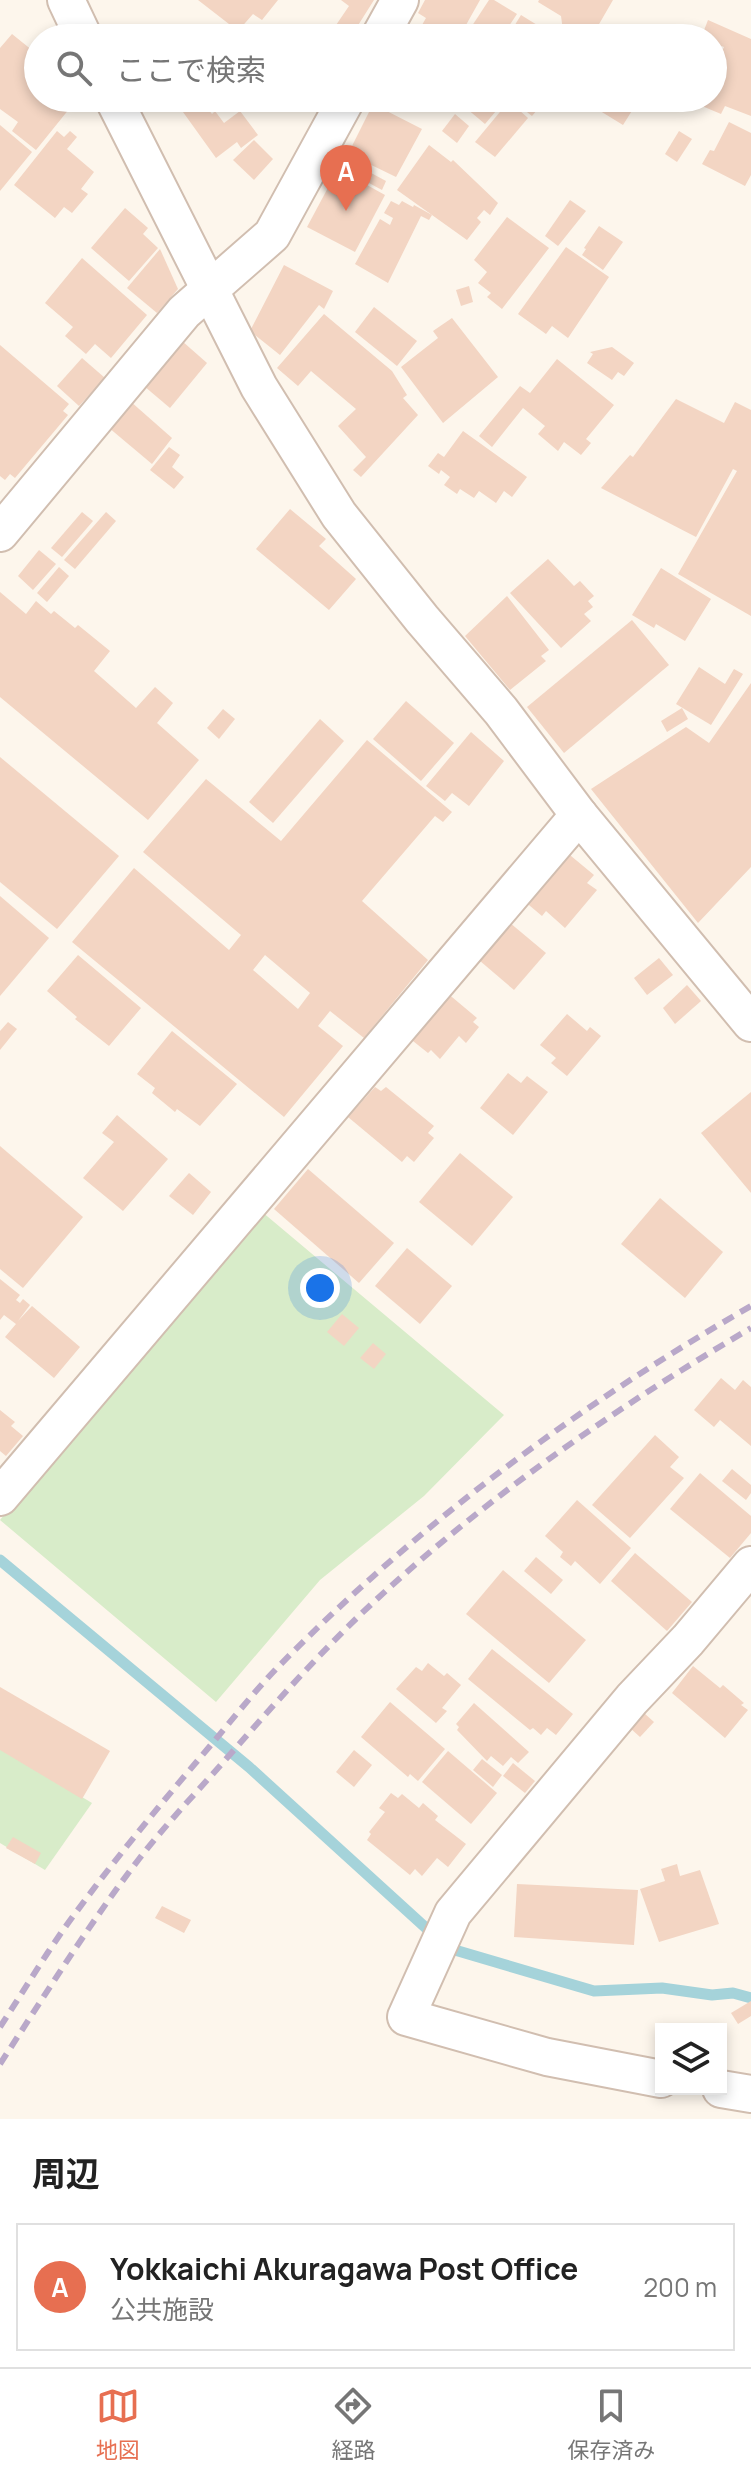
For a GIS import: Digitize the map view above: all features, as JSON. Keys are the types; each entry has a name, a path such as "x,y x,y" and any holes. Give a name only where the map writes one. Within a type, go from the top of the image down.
{"street":[{"path":"66,0 77,24"},
{"path":"387,24 400,0"},
{"path":"120,112 259,387 339,515 501,711 579,815 751,1023"},
{"path":"0,533 184,312 272,235 339,112"},
{"path":"0,1497 579,815"},
{"path":"655,2078 547,2057 406,2017 453,1913 632,1699 688,1640 751,1565"},
{"path":"727,2090 751,2094"}],"green space":[{"path":"255,1206 504,1415 424,1496 320,1580 216,1702 0,1520"},
{"path":"0,1748 92,1803 45,1870 0,1843"}],"building":[{"path":"198,0 278,0 262,20 253,14 244,24 229,24"},
{"path":"341,0 374,0 359,24 337,24 349,6"},
{"path":"425,0 480,0 467,24 423,24 426,18 418,13"},
{"path":"489,0 517,14 510,24 473,24"},
{"path":"613,0 599,24 562,24 561,16 538,2"},
{"path":"521,15 536,24 516,24"},
{"path":"727,28 751,39 751,116 727,107"},
{"path":"12,34 24,44 24,112 67,112 36,150 12,131 18,122 0,109 0,48"},
{"path":"183,112 216,112 224,123 241,112 258,135 241,148 237,142 216,158"},
{"path":"369,112 389,112 422,129 396,177 359,159 362,152 352,146"},
{"path":"471,112 495,112 485,124"},
{"path":"500,112 521,112 528,118 495,157 475,142"},
{"path":"602,112 631,112 623,125"},
{"path":"455,114 469,126 457,143 442,131"},
{"path":"729,122 751,133 751,175 745,186 702,164 710,150 714,151"},
{"path":"0,125 32,152 0,191"},
{"path":"57,131 64,137 70,131 77,137 67,149 94,172 81,189 88,194 72,213 64,207 55,218 14,185"},
{"path":"679,131 692,139 677,162 665,154"},
{"path":"254,140 273,159 254,180 233,160"},
{"path":"429,145 451,162 453,160 498,203 490,215 484,210 477,218 481,222 467,240 397,190"},
{"path":"358,166 386,181 382,190 354,175"},
{"path":"338,169 385,195 355,252 307,227"},
{"path":"570,200 586,211 558,246 545,236"},
{"path":"391,201 399,205 402,201 414,205 432,215 429,220 421,216 388,283 355,264 380,219 390,225 393,218 384,213"},
{"path":"125,208 148,228 143,234 158,248 129,281 91,248"},
{"path":"507,217 549,248 502,309 487,297 491,293 478,283 487,272 474,260"},
{"path":"599,226 623,242 603,270 582,255"},
{"path":"566,247 609,277 568,338 552,326 546,334 518,314"},
{"path":"160,249 178,289 157,313 127,288"},
{"path":"82,258 147,315 111,358 95,344 86,354 65,336 73,327 45,303"},
{"path":"284,265 333,291 324,309 319,305 280,355 250,331"},
{"path":"469,286 473,302 461,306 456,290"},
{"path":"374,307 417,341 397,366 355,332"},
{"path":"324,314 392,371 407,395 403,398 418,415 361,477 353,470 366,457 338,426 356,409 311,371 298,386 277,368"},
{"path":"452,318 498,377 443,423 401,367 438,338 433,331"},
{"path":"182,341 207,363 170,408 144,386"},
{"path":"0,345 69,404 63,411 68,415 15,478 10,474 5,480 0,476"},
{"path":"612,347 634,363 624,376 618,372 612,380 587,363 593,354 590,352"},
{"path":"82,358 105,378 79,406 57,386"},
{"path":"557,359 614,405 586,439 591,443 581,455 564,442 558,451 538,434 545,426 523,408 492,447 479,436 520,386 530,393"},
{"path":"676,399 724,423 735,402 751,410 751,616 678,574 737,471 733,469 696,537 601,488 630,455 633,457"},
{"path":"130,401 172,438 152,464 108,427"},
{"path":"463,431 527,477 512,497 504,491 496,503 479,491 474,498 460,489 457,494 444,485 450,477 428,466 438,453 444,457"},
{"path":"169,447 180,455 172,467 184,477 174,489 150,470"},
{"path":"290,509 326,539 319,546 356,579 329,610 256,549"},
{"path":"82,512 93,521 62,557 51,548"},
{"path":"106,512 116,521 75,569 64,560"},
{"path":"39,550 56,564 33,590 18,576"},
{"path":"548,559 574,586 580,581 594,596 588,601 593,607 584,614 591,621 561,648 510,593"},
{"path":"59,567 69,576 47,602 37,593"},
{"path":"661,568 711,599 685,641 656,624 654,628 632,615"},
{"path":"0,592 26,614 36,601 75,628 78,625 110,651 94,671 136,708 155,687 173,703 157,723 199,760 148,820 0,697"},
{"path":"507,596 549,650 541,656 546,661 510,690 465,636"},
{"path":"632,620 669,665 564,753 527,707"},
{"path":"699,667 725,684 734,669 743,674 711,725 676,704"},
{"path":"751,683 751,867 698,923 591,789 686,727 709,743"},
{"path":"406,701 454,743 421,781 373,739"},
{"path":"682,708 688,719 667,732 661,721"},
{"path":"223,709 235,719 219,739 207,728"},
{"path":"320,719 344,741 273,823 249,802"},
{"path":"471,732 504,761 469,806 452,793 445,801 426,786"},
{"path":"367,740 452,812 443,822 435,816 362,901 428,960 364,1038 330,1011 318,1026 343,1046 284,1117 72,942 134,868 229,950 241,935 143,852 206,779 281,841","holes":["265,955 310,993 298,1009 253,970"]},
{"path":"0,757 119,856 57,929 0,882"},
{"path":"565,851 594,875 587,883 597,890 565,928 546,911 542,916 523,900"},
{"path":"0,896 49,938 0,996"},
{"path":"504,918 546,953 514,990 473,955"},
{"path":"78,955 141,1008 109,1046 47,991"},
{"path":"659,958 673,975 647,995 634,978"},
{"path":"687,985 701,1001 675,1024 663,1008"},
{"path":"446,992 477,1018 473,1022 479,1027 466,1043 459,1036 440,1059 408,1037"},
{"path":"567,1014 587,1031 590,1027 601,1036 567,1076 551,1063 556,1058 540,1045"},
{"path":"8,1022 17,1029 0,1050 0,1031"},
{"path":"172,1031 237,1084 200,1126 177,1109 175,1112 152,1093 155,1088 137,1074"},
{"path":"508,1073 521,1083 527,1076 548,1092 513,1135 480,1108"},
{"path":"375,1087 381,1091 386,1087 434,1126 428,1133 434,1138 414,1162 407,1156 402,1162 348,1117"},
{"path":"751,1092 751,1193 701,1133"},
{"path":"117,1115 168,1159 123,1211 83,1178 114,1142 102,1133"},
{"path":"0,1146 83,1217 23,1288 0,1269"},
{"path":"460,1153 513,1197 472,1246 419,1202"},
{"path":"308,1169 394,1243 359,1283 274,1209"},
{"path":"189,1173 211,1192 193,1215 169,1196"},
{"path":"660,1198 723,1252 685,1298 621,1244"},
{"path":"407,1248 452,1286 420,1324 375,1286"},
{"path":"0,1279 20,1295 16,1300 20,1303 23,1299 30,1305 18,1321 32,1306 80,1347 54,1378 5,1337 16,1324 4,1315 0,1320"},
{"path":"342,1314 359,1328 344,1346 327,1332"},
{"path":"373,1343 386,1354 374,1369 360,1358"},
{"path":"721,1378 735,1390 743,1380 751,1387 751,1446 720,1420 714,1427 694,1410"},
{"path":"0,1410 15,1422 11,1426 23,1436 6,1456 0,1451"},
{"path":"655,1435 679,1457 670,1467 684,1478 630,1538 592,1505"},
{"path":"732,1469 751,1485 751,1493 746,1500 722,1481"},
{"path":"700,1473 751,1516 751,1533 730,1558 670,1509"},
{"path":"577,1500 631,1548 600,1584 575,1561 571,1566 560,1557 563,1552 545,1536"},
{"path":"635,1553 692,1602 667,1631 611,1581"},
{"path":"536,1557 563,1580 551,1594 524,1571"},
{"path":"503,1570 586,1640 549,1683 466,1614"},
{"path":"492,1649 573,1714 556,1735 547,1728 541,1735 533,1728 530,1730 468,1679"},
{"path":"428,1663 461,1685 442,1708 447,1711 436,1723 396,1689 416,1667 422,1671"},
{"path":"693,1666 720,1688 723,1685 748,1710 725,1738 672,1693"},
{"path":"0,1687 110,1751 82,1799 0,1750"},
{"path":"390,1702 445,1749 418,1781 410,1774 408,1777 361,1737"},
{"path":"474,1703 529,1752 518,1763 511,1757 503,1766 491,1756 487,1761 457,1730 459,1727 456,1724"},
{"path":"644,1713 654,1722 640,1737 630,1728"},
{"path":"354,1750 372,1765 354,1787 336,1772"},
{"path":"448,1751 497,1793 471,1824 422,1782"},
{"path":"482,1759 502,1775 493,1787 473,1770"},
{"path":"513,1763 535,1781 525,1793 503,1776"},
{"path":"391,1793 398,1798 402,1794 419,1808 423,1803 438,1816 435,1820 466,1844 448,1867 437,1858 422,1876 415,1869 410,1875 367,1840 371,1834 369,1832 385,1812 379,1808"},
{"path":"13,1837 41,1853 35,1864 6,1848"},
{"path":"677,1864 680,1876 700,1870 719,1924 659,1942 640,1889 665,1881 661,1869"},
{"path":"517,1884 638,1890 634,1945 514,1937"},
{"path":"162,1906 191,1920 184,1933 155,1918"},
{"path":"751,2001 751,2016 738,2024 731,2013"}],"waterway":[{"path":"0,1560 249,1767 448,1948 594,1991 662,1988 712,1995 733,1993 751,1998"}],"railway":[{"path":"0,2027 67,1925 125,1848 260,1687 330,1615 501,1471 623,1385 751,1306"},
{"path":"0,2064 85,1934 149,1846 344,1630 453,1533 548,1460 648,1392 751,1328"}],"place":[{"name":"Yokkaichi Akuragawa Post Office","path":"346,211"}]}
